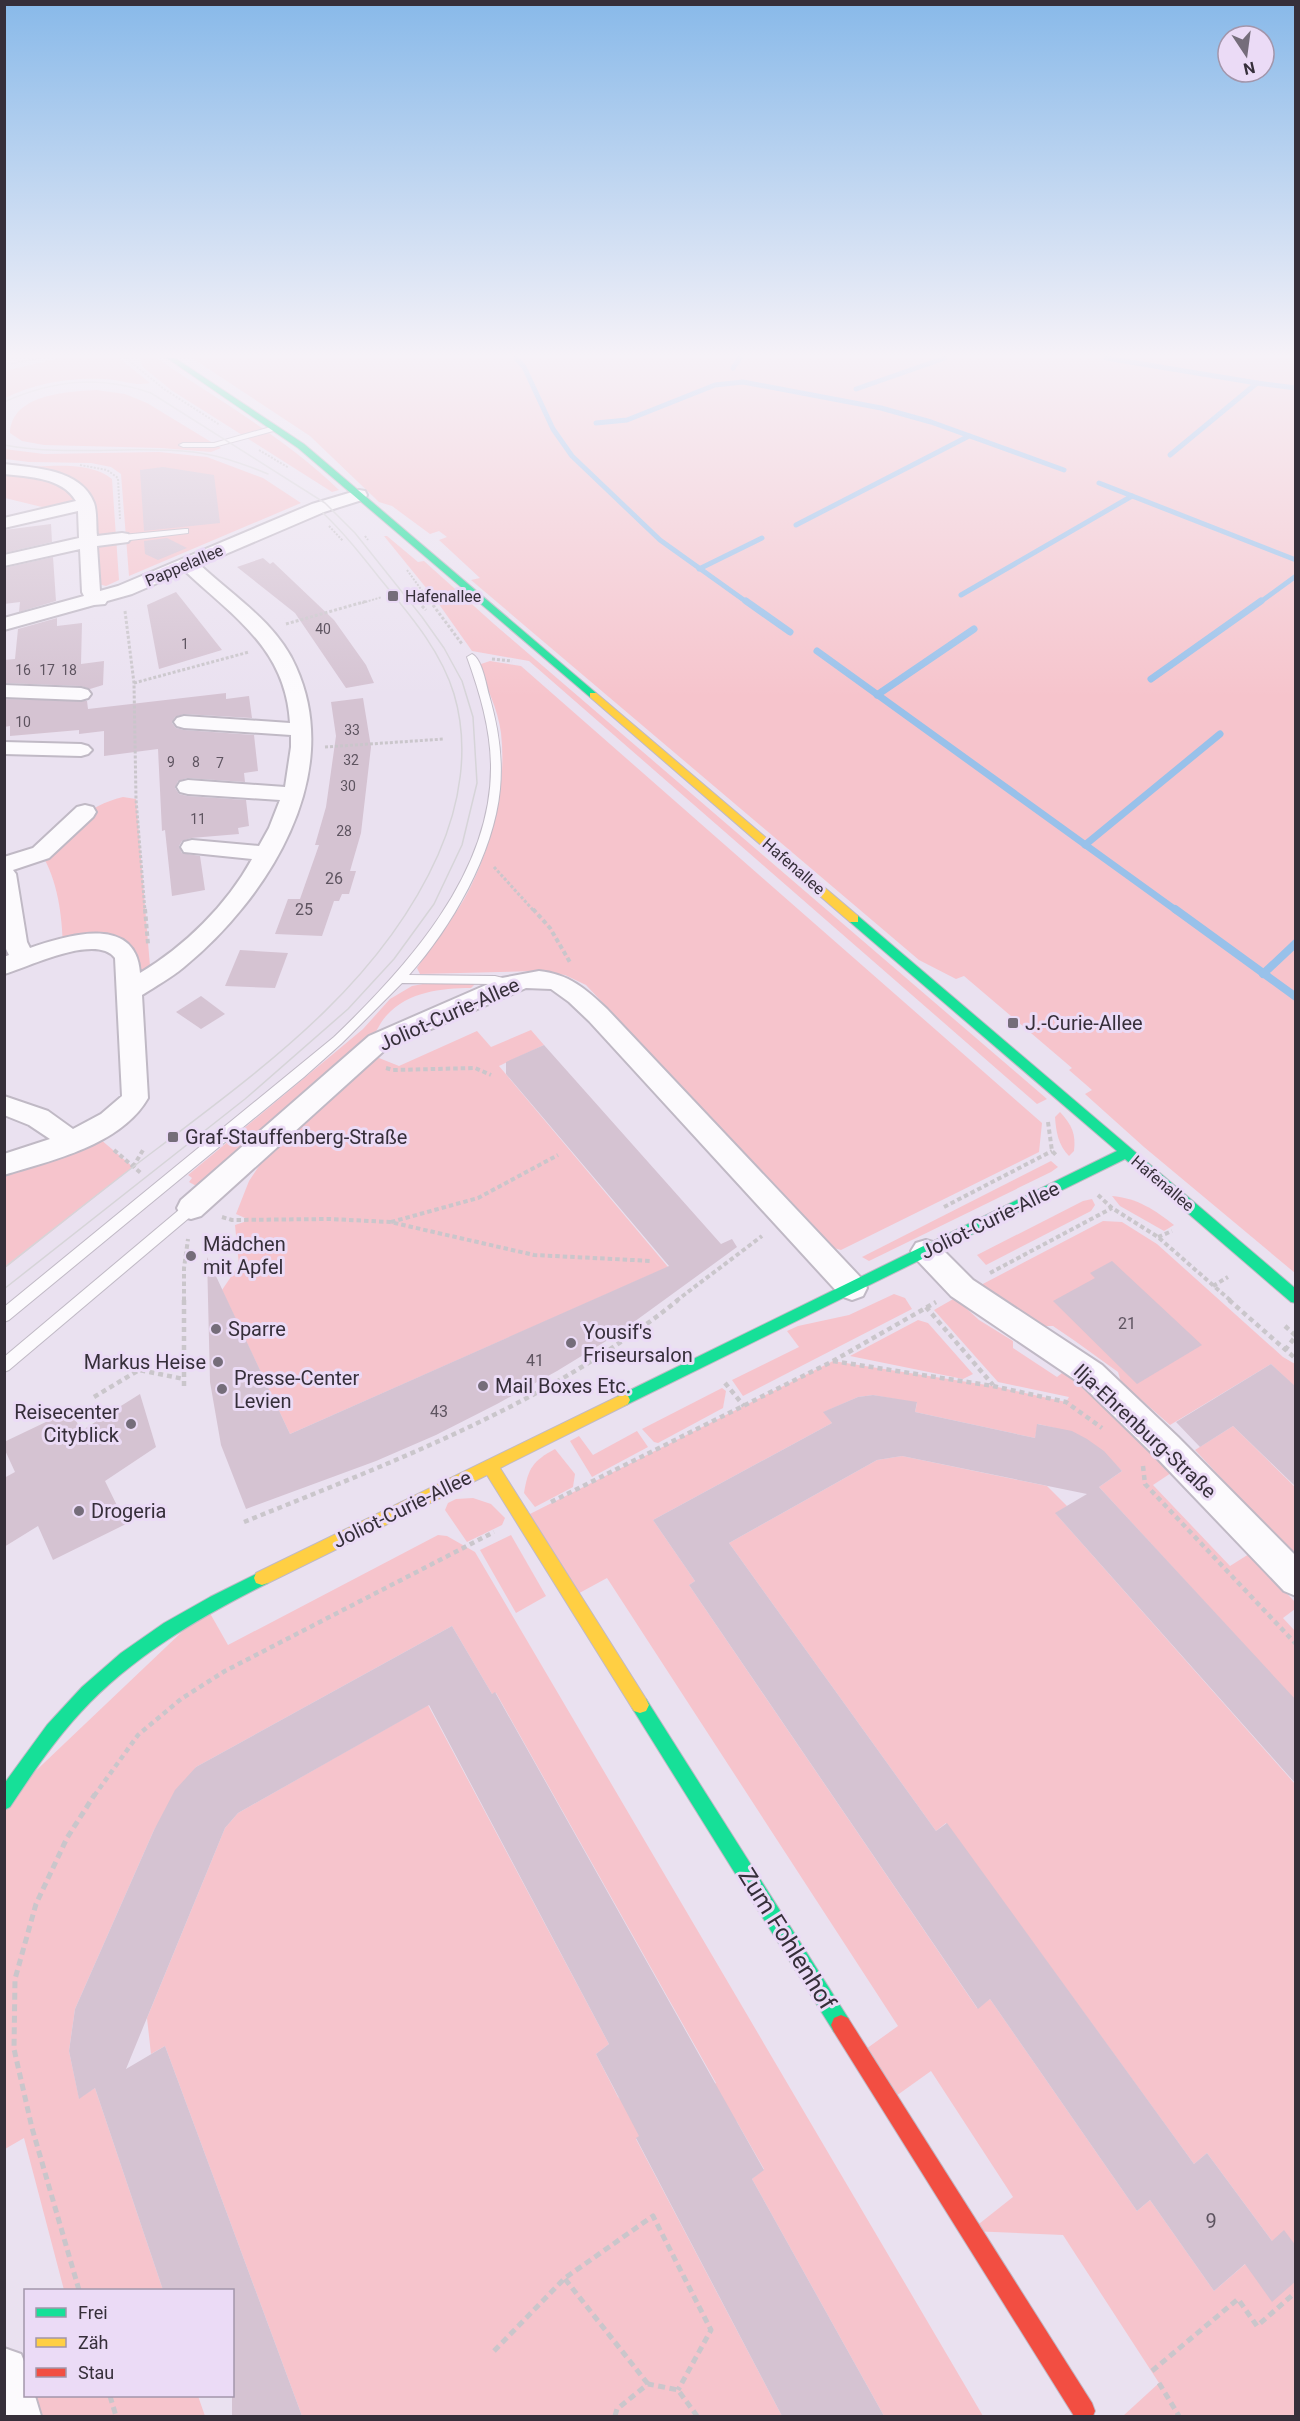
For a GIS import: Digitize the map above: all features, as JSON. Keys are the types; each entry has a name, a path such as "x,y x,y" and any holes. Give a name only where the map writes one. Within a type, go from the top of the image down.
{"street":[{"path":"14,471 62,480 76,487 86,504 91,592 98,600"},
{"name":"Hafenallee","path":"331,471 1296,1298"},
{"name":"Pappelallee","path":"4,624 98,600 318,508 359,495"},
{"path":"4,523 86,504"},
{"path":"4,561 87,542 122,538"},
{"path":"130,991 175,962 210,929 242,892 268,854 293,794 302,740 293,684 285,664 267,638 188,564"},
{"path":"4,691 81,694"},
{"path":"184,722 302,740"},
{"path":"4,748 81,750"},
{"path":"188,787 293,794"},
{"path":"4,865 41,853 85,812"},
{"path":"192,847 268,854"},
{"path":"4,874 15,942 14,962 63,947 93,941 107,942 119,947 127,958 135,1098 129,1108 116,1119 66,1142 4,1165"},
{"name":"Joliot-Curie-Allee","path":"191,1208 378,1042 526,979 547,979 567,985"},
{"path":"567,985 598,1015 852,1288"},
{"path":"4,1105 45,1120 59,1130 66,1142"},
{"name":"Joliot-Curie-Allee","path":"4,1801 33,1757 89,1692 140,1650 197,1613 257,1580 1127,1152"},
{"name":"Ilja-Ehrenburg-Straße","path":"926,1251 962,1288 1091,1374 1167,1447 1296,1580"},
{"name":"Zum Fohlenhof","path":"490,1466 1084,2411"},
{"path":"4,2371 17,2416"}],"lane":[{"path":"122,538 185,531"},
{"path":"4,1316 293,1080 356,1025 400,979 443,922 479,851 492,806 497,767 495,729 472,657"},
{"path":"400,979 495,980 511,984"},
{"path":"4,1366 191,1208"}],"path":[{"path":"325,522 343,541"},
{"path":"406,568 472,657"},
{"path":"134,683 382,597"},
{"path":"125,605 134,683 136,798 149,954"},
{"path":"422,606 426,610"},
{"path":"302,740 444,739"},
{"path":"479,851 550,928 574,969 577,980 567,985"},
{"path":"358,1060 393,1070 475,1068 491,1075"},
{"path":"133,1167 143,1150"},
{"path":"935,1212 1052,1151"},
{"path":"390,1222 478,1198 558,1155"},
{"path":"184,1387 184,1268 191,1208"},
{"path":"80,2289 32,2128 14,2049 15,1979 36,1904 67,1838 103,1781 138,1735 181,1699 225,1671 833,1361 926,1307 1112,1208 1158,1237 1296,1359"},
{"path":"232,1220 330,1219 390,1222 534,1255 652,1261"},
{"path":"244,1522 457,1434 539,1392 614,1347 762,1236"},
{"path":"1213,1286 1228,1277"},
{"path":"926,1307 993,1386"},
{"path":"1285,1350 1296,1336"},
{"path":"833,1361 993,1386 1066,1402 1104,1430"},
{"path":"94,1397 139,1370 184,1379"},
{"path":"1142,1459 1144,1484 1296,1644"},
{"path":"494,2350 565,2278 653,2216 711,2330 678,2390"},
{"path":"565,2278 648,2384 678,2390 697,2416"},
{"path":"1152,2371 1238,2299 1257,2326 1296,2292"},
{"path":"1160,2383 1179,2416"},
{"path":"615,2416 617,2409 648,2384"},
{"path":"110,2397 116,2416"}],"shaded area":[{"path":"39,471 97,471 112,479 119,580 106,586 98,584 96,579 93,500 79,485"},
{"path":"117,471 244,471 263,478 301,503 129,576 121,474"},
{"path":"299,471 318,471 339,490 332,492"},
{"path":"347,471 1295,471 1295,1273 1144,1147 1085,1094 1092,1090 1069,1070 1072,1068 964,976 956,979 919,960 471,580 480,578 439,540 447,537 439,531 430,534 392,506 379,502"},
{"path":"4,473 54,483 70,493 77,501 46,508 5,498"},
{"path":"384,536 387,536 418,562 424,561 494,624 1047,1099 1037,1104 529,661 472,651 436,600"},
{"path":"490,661 521,666 1042,1123 1039,1152 841,1250 834,1248 586,985 565,975 534,971 420,974 417,968 452,919 470,888 485,852 496,813 502,773 500,724 478,665"},
{"path":"123,797 136,799 151,978 130,991 119,947 63,947 58,899 47,864 41,853 88,812"},
{"path":"428,983 476,983 471,988 437,990 415,996 395,1007 371,1039 200,1188 189,1182 192,1178 188,1175 363,1029 390,999 412,986"},
{"path":"531,1030 544,1045 499,1066 668,1267 290,1434 222,1290 239,1265 235,1225 244,1222 245,1218 236,1214 249,1181 269,1151 374,1056 399,1066 477,1031 491,1047"},
{"path":"1060,1112 1068,1121 1074,1135 1074,1151 1069,1156 1062,1147 1057,1133 1055,1117"},
{"path":"100,1139 133,1167 5,1268 5,1175"},
{"path":"1051,1161 1058,1167 1051,1172 869,1261 862,1257"},
{"path":"1112,1196 1130,1199 1145,1206 1174,1225 1164,1231 1120,1206"},
{"path":"1092,1199 1095,1205 1091,1211 986,1265 977,1255 1083,1201"},
{"path":"1103,1221 1122,1222 1157,1244 1283,1357 1295,1364 1295,1387 1271,1364 1170,1425 1121,1382 1118,1372 1053,1326 1035,1326 979,1286"},
{"path":"894,1294 905,1298 912,1309 743,1396 732,1380 799,1347 787,1331 798,1326 849,1315"},
{"path":"955,1298 979,1320 1013,1341 1013,1348 1057,1377 1062,1373 1090,1390 1171,1473 1153,1485 1230,1566 1249,1554 1295,1602 1295,1609 1283,1618 1295,1631 1295,1700 1099,1487 1122,1471 1084,1439 1052,1427 1038,1424 1035,1438 915,1412 917,1403 873,1395 858,1397 824,1412 832,1423 653,1520 695,1581 689,1585 977,2008 990,1999 1137,2211 1150,2200 1214,2291 1272,2241 1207,2153 1194,2164 946,1823 936,1831 729,1543 877,1460 902,1456 1047,1486 1067,1506 1056,1514 1295,1784 1295,2416 1123,2416 1159,2383 1063,2235 970,2231 1013,2197 931,2071 889,2101 859,2054 898,2026 607,1578 572,1597 522,1518 833,1361 993,1386 1066,1402 1069,1397 998,1382 934,1310"},
{"path":"918,1320 928,1323 973,1374 963,1379 850,1356"},
{"path":"722,1388 726,1391 723,1408 658,1443 654,1442 642,1429"},
{"path":"1233,1426 1295,1487 1295,1557 1195,1450"},
{"path":"637,1431 648,1447 592,1477 570,1441 579,1436 593,1455"},
{"path":"555,1449 575,1474 573,1487 535,1507 524,1493 527,1477 541,1457"},
{"path":"473,1498 491,1504 505,1518 502,1525 467,1542 445,1510 448,1503 456,1499"},
{"path":"438,1535 447,1536 475,1552 983,2416 884,2416 752,2179 764,2169 737,2122 703,2093 716,2083 496,1693 492,1694 452,1626 196,1767 154,1830 75,2009 69,2051 79,2098 95,2088 163,2289 64,2289 24,2138 5,2149 4,1801 207,1608 228,1645"},
{"path":"511,1535 546,1596 516,1613 480,1550"},
{"path":"428,1705 609,2044 596,2054 618,2097 653,2127 636,2139 782,2416 302,2416 165,2046 151,2054 147,2018 225,1828 238,1813"},
{"path":"24,2358 24,2397 198,2397 205,2416 17,2416 4,2369"}],"building":[{"path":"140,471 188,471 214,475 220,523 144,531"},
{"path":"51,524 52,542 4,553 4,530"},
{"path":"167,538 187,548 158,560 145,554 144,541"},
{"path":"53,557 56,601 19,612 20,602 4,604 4,568"},
{"path":"263,558 270,564 273,562 334,620 366,665 374,683 346,688 295,613 237,567"},
{"path":"176,592 222,650 159,669 147,605"},
{"path":"57,618 57,626 82,623 81,664 104,661 103,685 90,689 81,686 4,683 4,660 15,659 18,629"},
{"path":"226,693 226,699 249,696 252,718 184,714 175,717 172,723 176,728 184,730 254,735 258,771 244,773 245,782 187,778 178,781 175,788 179,794 187,796 246,800 249,826 238,828 239,834 191,838 182,841 179,846 182,853 200,856 205,890 172,896 165,830 162,831 158,749 104,756 104,731 79,734 79,730 10,736 10,726 4,727 4,699 87,701 88,709"},
{"path":"363,698 371,747 361,833 350,871 356,871 349,894 342,894 339,901 334,901 322,936 275,934 288,899 300,899 319,845 315,845 326,807 336,736 331,702"},
{"path":"240,950 288,953 275,988 225,986"},
{"path":"201,996 225,1014 201,1029 176,1012"},
{"path":"544,1045 721,1244 732,1239 737,1247 616,1335 497,1404 436,1435 376,1461 246,1509 221,1445 210,1382 207,1257 290,1434 669,1266 506,1074 506,1062"},
{"path":"1112,1261 1202,1345 1137,1384 1053,1301 1095,1278 1090,1273"},
{"path":"1271,1364 1296,1387 1296,1487 1233,1426 1200,1447 1176,1422"},
{"path":"140,1394 156,1447 105,1481 126,1524 53,1560 38,1526 4,1547 4,1478 15,1472 4,1448 4,1442 71,1410 81,1431"},
{"path":"873,1395 917,1402 915,1412 1035,1438 1037,1424 1072,1431 1104,1451 1122,1471 1099,1487 1296,1700 1296,1784 1055,1513 1087,1494 902,1456 877,1460 729,1543 936,1831 947,1823 1194,2164 1207,2153 1272,2241 1284,2230 1296,2246 1296,2281 1272,2302 1245,2264 1214,2291 1150,2200 1137,2211 990,1999 978,2009 689,1585 695,1581 653,1520 832,1423 823,1412 858,1397"},
{"path":"452,1626 492,1694 495,1692 764,2170 752,2179 884,2416 782,2416 636,2138 639,2136 596,2054 609,2044 429,1705 238,1813 225,1828 126,2069 165,2046 302,2416 232,2416 234,2289 163,2289 95,2088 79,2099 69,2051 75,2009 154,1830 175,1790 196,1767"}],"waterway":[{"path":"588,471 660,540 700,569"},
{"path":"796,525 901,471"},
{"path":"1099,483 1296,560"},
{"path":"961,595 1132,496"},
{"path":"700,569 762,538"},
{"path":"700,569 748,603"},
{"path":"1259,603 1296,576"},
{"path":"746,601 790,632"},
{"path":"1151,679 1261,601"},
{"path":"877,695 974,629"},
{"path":"817,651 877,695"},
{"path":"877,695 1085,845"},
{"path":"1085,845 1220,734"},
{"path":"1085,845 1177,911"},
{"path":"1175,909 1264,973"},
{"path":"1264,973 1296,943"},
{"path":"1264,973 1296,997"}],"tram line":[{"path":"260,471 268,474"},
{"path":"4,1289 245,1099 348,1009 394,959 434,904 462,845 477,783 473,717 462,681 444,648 422,617 355,533 325,503 274,471"},
{"path":"4,1268 240,1085 318,1018 386,943 414,901 438,855 452,816 460,776 461,735 454,694 441,663 424,634 361,554 323,513"}],"traffic: fast":[{"path":"330,471 593,695"},
{"path":"854,919 1296,1298"},
{"path":"623,1400 1127,1152"},
{"path":"4,1801 54,1731 76,1705 107,1676 148,1643 170,1629 262,1578"},
{"path":"640,1705 841,2025"}],"traffic: slow":[{"path":"593,695 854,919"},
{"path":"262,1578 623,1400"},
{"path":"490,1466 640,1705"}],"traffic: jam":[{"path":"841,2025 1084,2411"}],"place":[{"name":"Hafenallee","path":"393,596"},
{"name":"J.-Curie-Allee","path":"1013,1023"},
{"name":"Graf-Stauffenberg-Straße","path":"173,1137"},
{"name":"Mädchen mit Apfel","path":"191,1256"},
{"name":"Sparre","path":"216,1329"},
{"name":"Yousif's Friseursalon","path":"571,1343"},
{"name":"Markus Heise","path":"218,1362"},
{"name":"Mail Boxes Etc.","path":"483,1386"},
{"name":"Presse-Center Levien","path":"222,1389"},
{"name":"Reisecenter Cityblick","path":"131,1424"},
{"name":"Drogeria","path":"79,1511"}]}
